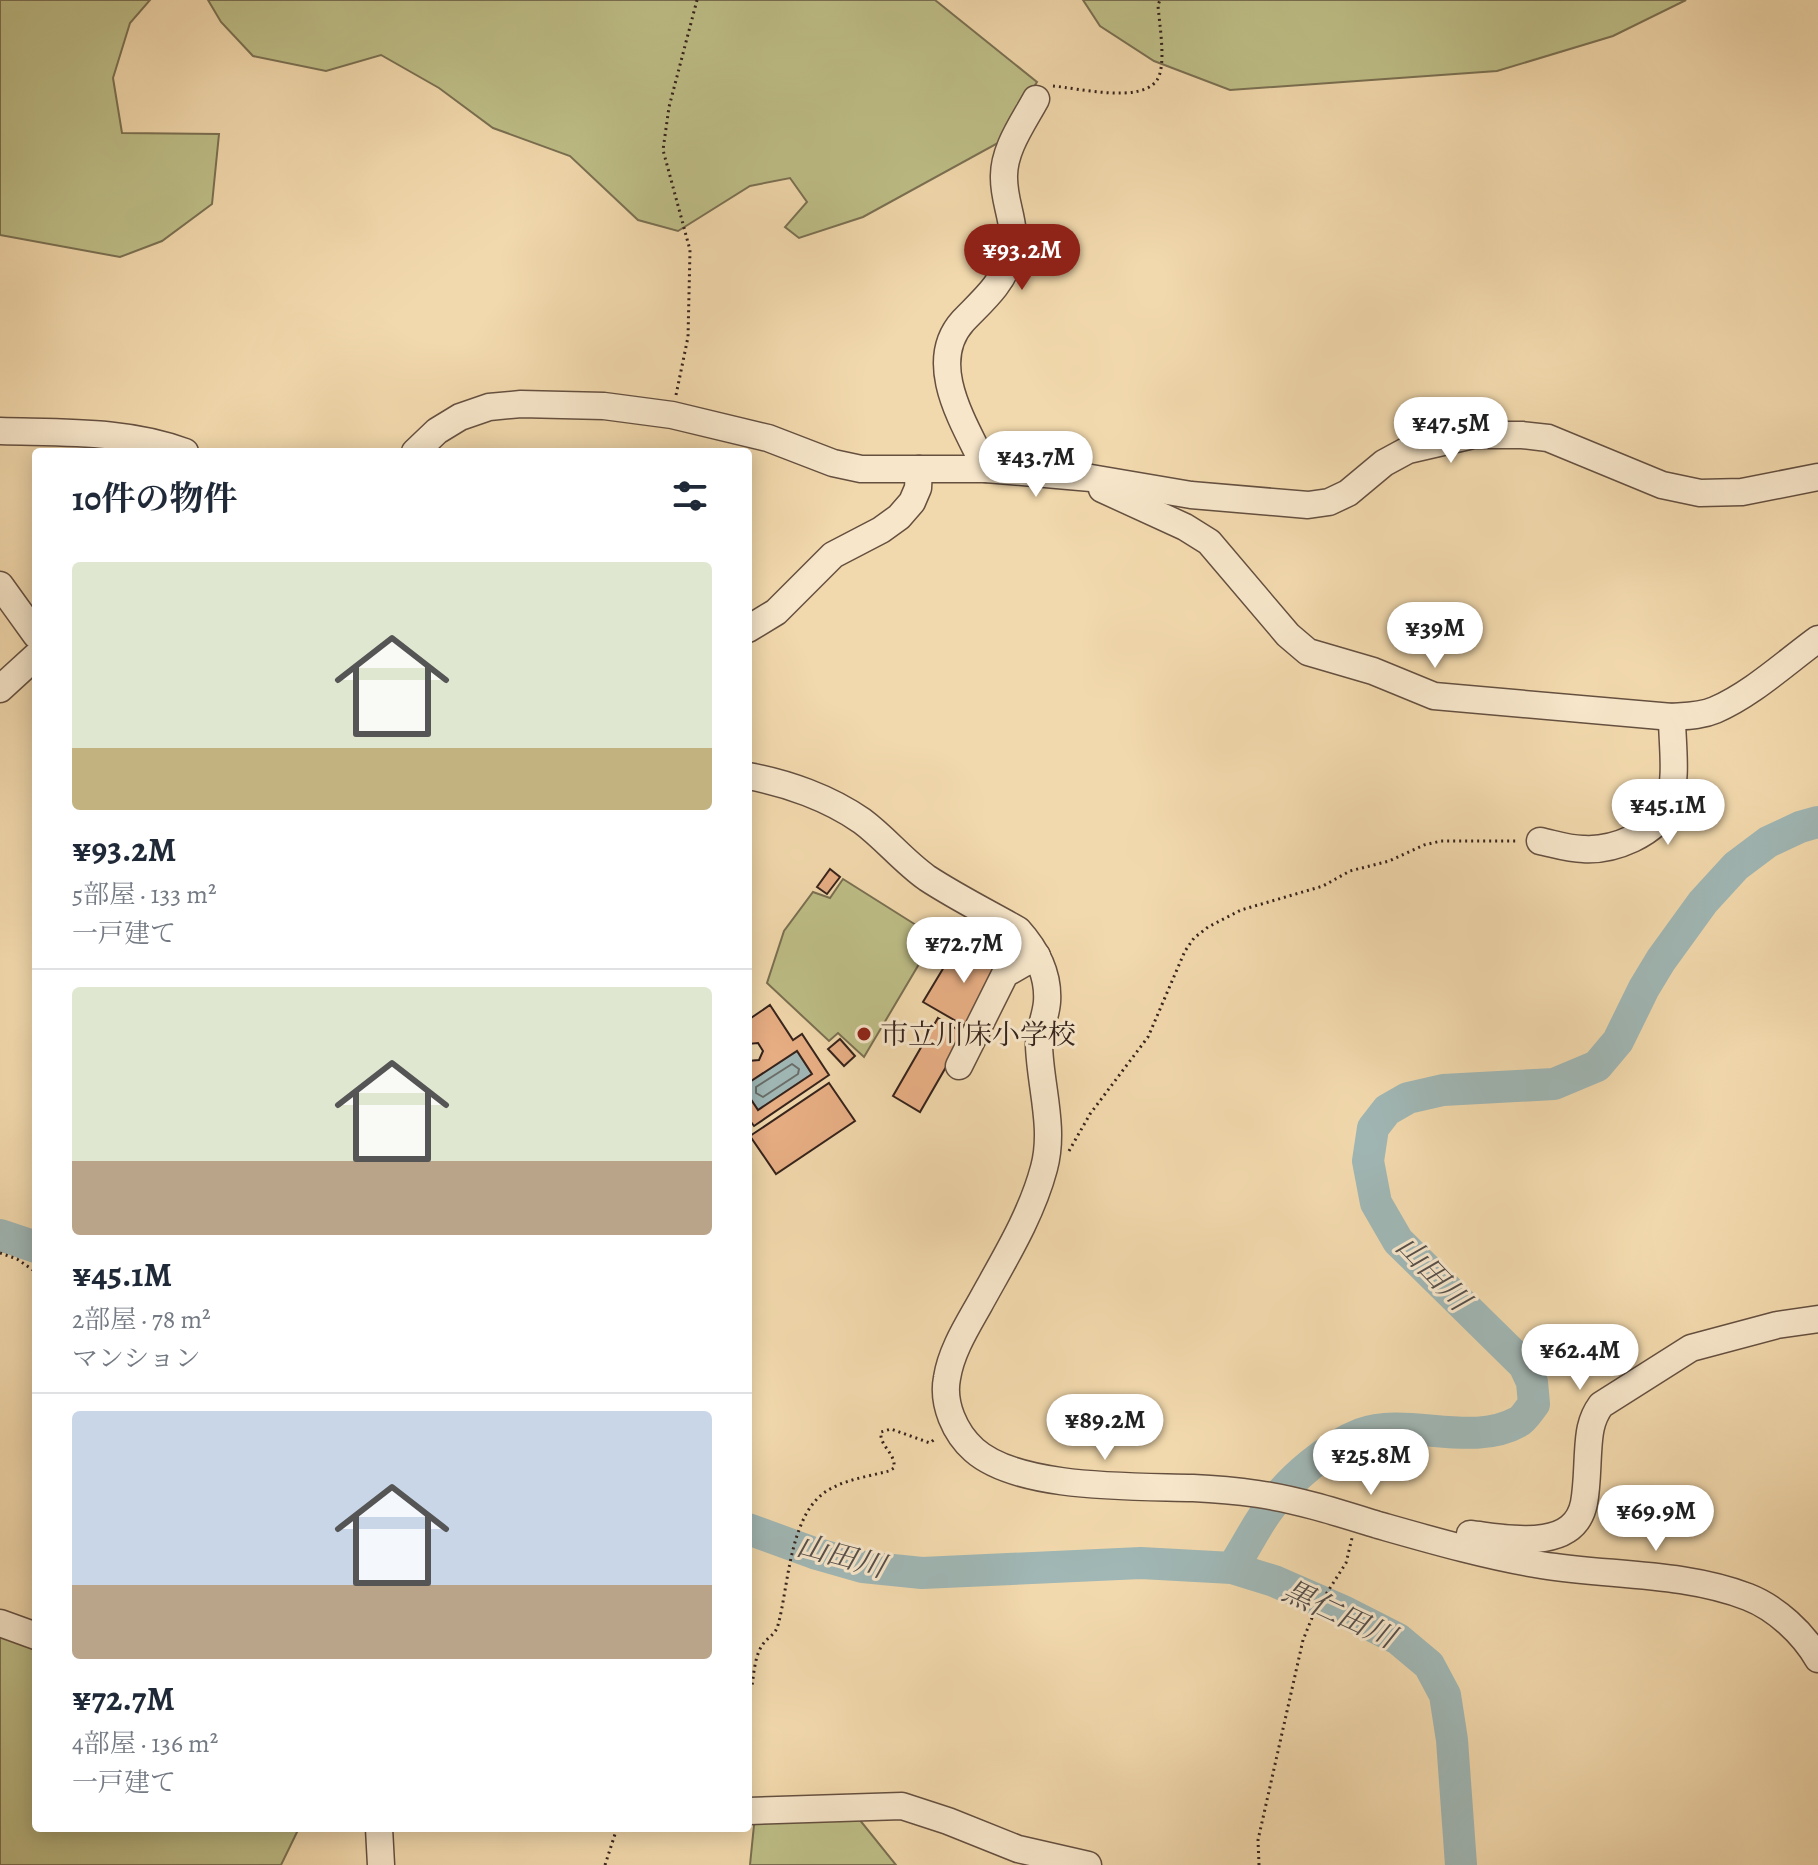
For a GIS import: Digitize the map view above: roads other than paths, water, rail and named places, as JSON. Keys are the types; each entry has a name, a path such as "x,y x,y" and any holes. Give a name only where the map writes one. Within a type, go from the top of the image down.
{"street":[{"path":"986,469 950,392 947,357 951,340 960,324 992,292 1010,258 1014,241 1013,221 1003,180 1005,165 1011,145 1036,99"},
{"path":"419,448 437,431 460,417 489,407 521,404 604,406 672,415 768,438 833,463 861,469 986,469 1091,478 1191,495 1308,505 1329,502 1348,493 1384,463 1408,450 1473,435 1548,438 1662,485 1700,493 1742,492 1818,477"},
{"path":"0,431 120,436 169,448"},
{"path":"752,627 776,612 833,555 899,517 912,502 918,488 919,469"},
{"path":"1091,478 1095,485 1105,491 1185,527 1209,542 1288,635 1308,652 1373,671 1434,696 1672,717 1693,716 1715,710 1746,692 1818,639"},
{"path":"0,585 32,629"},
{"path":"0,689 32,660"},
{"path":"1540,841 1584,849 1610,846 1642,834 1656,824 1668,806 1673,782 1672,717"},
{"path":"752,777 805,792 862,822 928,879 1018,930 1032,959 1045,975 1047,1002 1039,1040 1047,1119 1046,1163 1031,1209 961,1339 951,1364 946,1395 950,1414 974,1450 995,1463 1034,1476 1105,1487 1197,1488 1258,1494 1290,1500 1438,1542 1540,1565 1709,1584 1753,1598 1780,1615 1810,1645 1818,1659"},
{"path":"982,937 1032,959"},
{"path":"959,1066 1005,974 1032,959"},
{"path":"1438,1542 1448,1534 1464,1533 1531,1541 1572,1526 1584,1504 1590,1428 1601,1405 1691,1348 1777,1325 1818,1319"},
{"path":"0,1623 32,1635"},
{"path":"752,1811 902,1806 1018,1849 1088,1865"},
{"path":"379,1832 381,1865"}],"water":[{"path":"797,1051 812,1074 758,1110 752,1101 752,1080"}],"waterway":[{"name":"山田川","path":"1232,1568 1266,1513 1289,1484 1324,1455 1349,1440 1379,1430 1460,1433 1500,1429 1520,1421 1534,1404 1532,1382 1524,1365 1398,1241 1376,1203 1368,1161 1373,1128 1387,1110 1408,1098 1443,1090 1554,1084 1597,1066 1618,1041 1661,960 1703,902 1736,866 1768,842 1818,822"},
{"name":"山田川","path":"0,1235 32,1246"},
{"name":"山田川","path":"752,1530 863,1567 922,1573 1141,1563 1232,1568 1274,1581 1345,1612 1398,1639 1429,1665 1445,1695 1452,1740 1461,1865"}],"place":[{"name":"市立川床小学校","path":"864,1034"}],"water label":[{"name":"黒仁田川","path":"1339,1614"}]}
